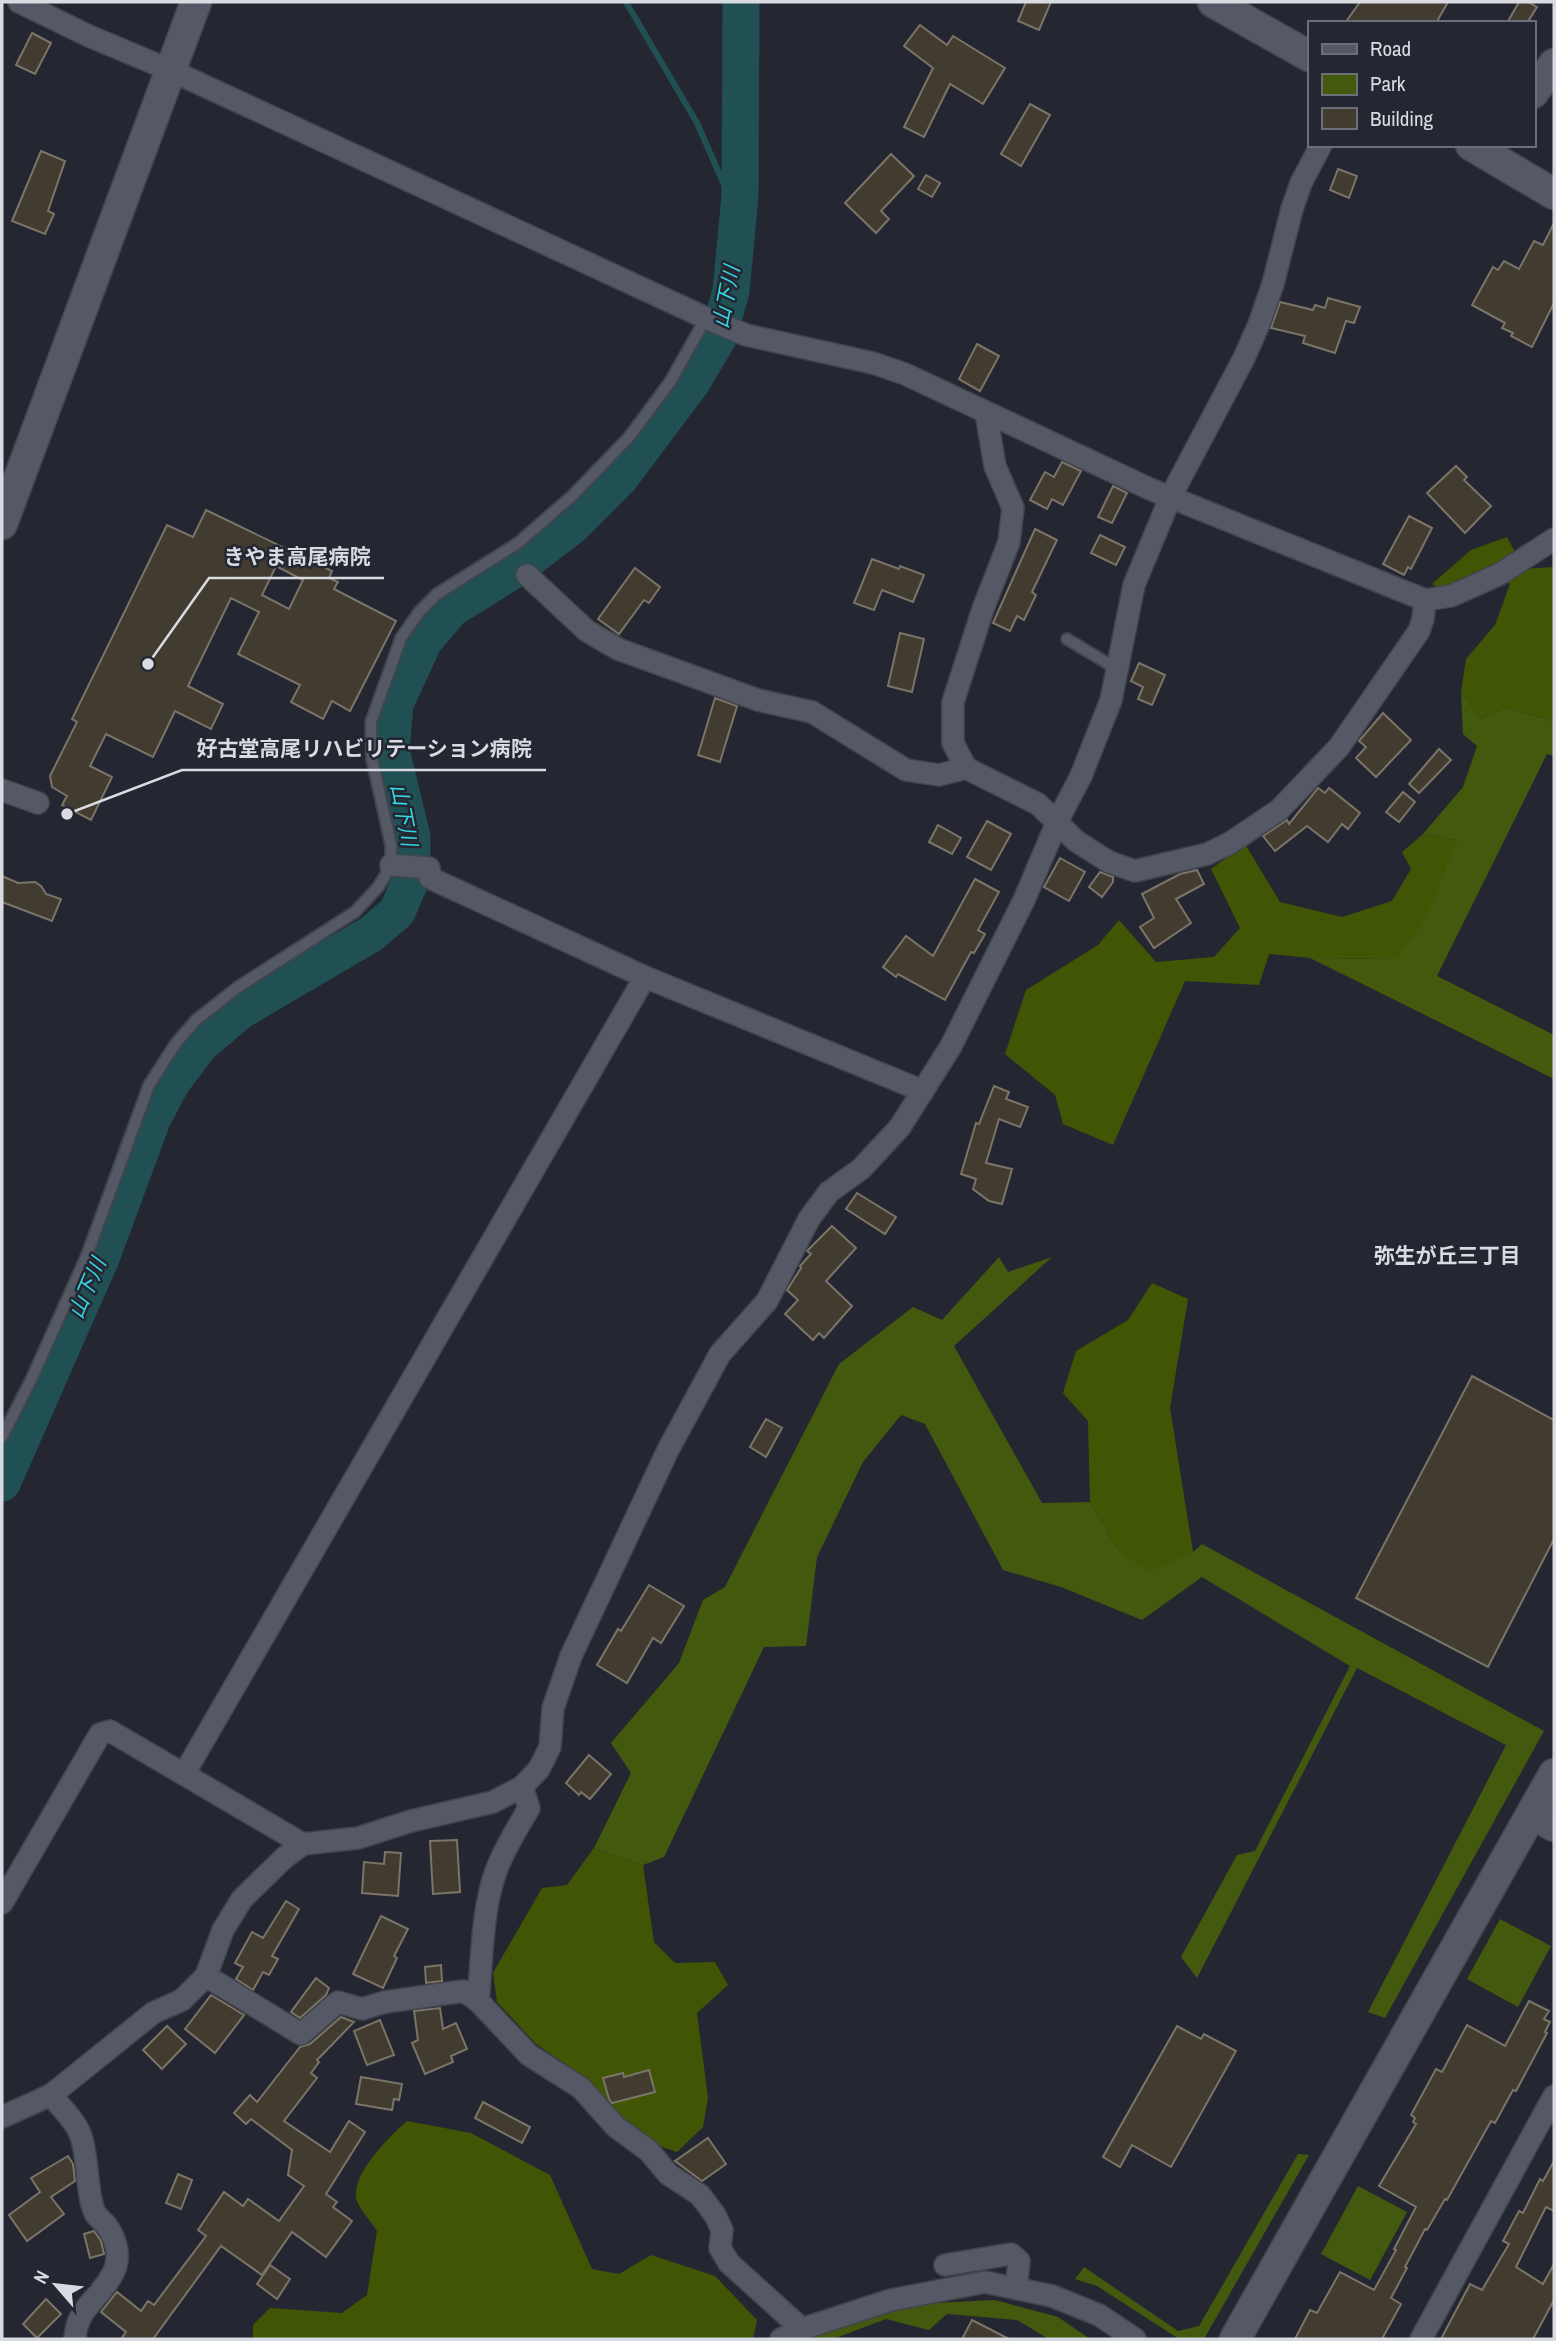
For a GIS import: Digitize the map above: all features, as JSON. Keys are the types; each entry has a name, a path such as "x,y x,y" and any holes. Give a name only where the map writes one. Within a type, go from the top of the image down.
{"street":[{"path":"19,2 706,318 746,335 873,363 905,374 1150,489 1363,574 1404,594 1425,600 1451,596 1500,573 1554,540"},
{"path":"2,524 196,2"},
{"path":"1213,2 1308,54"},
{"path":"1535,90 1554,64"},
{"path":"2,2118 51,2095 153,2013 182,2000 206,1976 223,1930 243,1899 284,1858 303,1844 358,1838 411,1821 493,1802 522,1787 538,1769 550,1747 553,1707 571,1656 668,1450 720,1354 767,1301 809,1219 829,1192 862,1169 900,1127 951,1046 1024,900 1058,820 1081,776 1111,700 1134,585 1171,496 1244,358 1259,324 1273,284 1292,209 1301,183 1320,147"},
{"path":"1485,149 1554,194"},
{"path":"986,413 995,466 1013,508 1009,542 953,702 953,743 966,768 1038,804 1058,820 1076,841 1109,862 1135,871 1207,855 1279,810 1339,747 1419,631 1425,600"},
{"path":"527,575 587,631 618,649 758,700 812,712 906,770 939,775 966,768"},
{"path":"2,790 38,803"},
{"path":"393,865 429,868 430,878 645,977 923,1091"},
{"path":"184,1774 645,977"},
{"path":"2,1903 100,1734 110,1731 303,1844"},
{"path":"1235,2339 1543,1820 1554,1774"},
{"path":"478,2001 487,1913 495,1874 506,1848 529,1808 522,1787"},
{"path":"206,1976 301,2034 338,2002 362,2009 384,2002 464,1991 478,2001 529,2054 581,2088 616,2127 649,2151 668,2174 700,2195 722,2230 720,2248 729,2263 802,2329"},
{"path":"51,2095 80,2133 96,2213 114,2238 118,2256 115,2270 103,2289 83,2310 75,2328 75,2339"},
{"path":"1421,2339 1554,2096"},
{"path":"945,2265 1011,2254 1018,2261 1016,2288"},
{"path":"781,2339 802,2329 891,2300 985,2282 1052,2296 1098,2315 1135,2339"}],"lane":[{"path":"2,1437 32,1380 87,1255 149,1085 176,1043 196,1020 238,987 355,912 379,886 393,865 390,838 372,759 371,722 401,639 419,612 437,594 518,543 572,496 629,437 670,383 706,318"},
{"path":"1067,639 1118,669"}],"green space":[{"path":"1507,537 1524,569 1554,567 1554,721 1503,708 1481,719 1461,692 1466,659 1495,625 1510,584 1493,571 1447,592 1432,584 1471,550"},
{"path":"1461,692 1481,719 1503,708 1554,721 1554,756 1547,754 1437,976 1554,1035 1554,1079 1310,958 1396,959 1457,840 1423,834 1463,787 1477,746 1463,734"},
{"path":"1423,834 1457,840 1427,916 1396,959 1310,958 1269,954 1259,985 1185,981 1113,1145 1063,1124 1055,1095 1005,1054 1026,990 1098,945 1119,920 1156,962 1214,957 1240,928 1211,869 1245,844 1280,902 1342,917 1392,901 1411,869 1402,852"},
{"path":"999,1257 1008,1272 1052,1257 954,1346 1042,1503 1090,1502 1119,1551 1193,1552 1202,1544 1544,1731 1385,2018 1368,2012 1506,1745 1357,1668 1197,1978 1181,1957 1237,1855 1255,1851 1350,1666 1202,1577 1142,1620 1061,1587 1003,1570 925,1424 901,1415 863,1462 817,1557 806,1646 764,1647 664,1857 643,1865 594,1848 631,1773 611,1743 679,1663 703,1600 725,1587 839,1364 913,1307 942,1320"},
{"path":"1152,1283 1188,1299 1170,1408 1193,1552 1148,1572 1119,1551 1090,1502 1088,1421 1063,1393 1076,1351 1128,1320"},
{"path":"594,1848 643,1865 654,1942 675,1963 715,1962 728,1985 697,2013 708,2098 703,2127 677,2152 656,2145 614,2118 588,2079 536,2044 497,2002 493,1973 542,1888 567,1885"},
{"path":"1500,1919 1551,1946 1518,2007 1467,1979"},
{"path":"407,2121 471,2133 550,2175 592,2269 619,2274 651,2255 715,2276 757,2320 753,2339 253,2339 253,2325 270,2308 342,2313 367,2295 377,2231 357,2202 357,2188 366,2166"},
{"path":"1298,2154 1309,2155 1204,2339 1179,2339 1097,2286 1075,2279 1084,2267 1178,2331 1199,2326"},
{"path":"1358,2186 1407,2212 1370,2280 1321,2254"},
{"path":"995,2300 1058,2317 1090,2339 1049,2339 1017,2320 947,2314 929,2330 886,2319 833,2339 804,2339 892,2305"}],"building":[{"path":"1026,2 1051,2 1039,30 1018,21"},
{"path":"1360,2 1448,2 1437,21 1346,21"},
{"path":"1519,2 1528,2 1537,7 1528,21 1508,21"},
{"path":"920,25 947,45 953,36 1005,68 983,104 950,84 924,137 904,127 933,68 904,46"},
{"path":"32,33 51,43 35,74 16,65"},
{"path":"1030,104 1050,115 1021,166 1001,154"},
{"path":"41,151 65,161 48,211 54,214 45,234 12,221"},
{"path":"891,154 914,176 881,211 889,219 876,233 845,203"},
{"path":"1338,169 1357,176 1349,198 1330,190"},
{"path":"926,175 940,183 932,197 918,189"},
{"path":"1554,223 1554,303 1532,347 1502,328 1505,323 1472,305 1493,267 1498,270 1504,261 1519,269 1534,241 1543,245"},
{"path":"1328,298 1360,307 1354,323 1346,321 1335,353 1303,343 1305,336 1271,328 1280,302 1313,310 1315,305 1325,308"},
{"path":"977,344 999,356 980,391 959,379"},
{"path":"1062,462 1081,471 1063,505 1052,499 1047,509 1030,500 1045,472 1054,477"},
{"path":"1456,466 1467,477 1464,480 1491,506 1465,533 1427,493"},
{"path":"1113,486 1127,493 1112,523 1098,517"},
{"path":"206,510 332,571 329,578 338,582 334,589 396,621 350,711 332,701 323,719 291,702 300,685 238,654 259,612 231,598 188,686 223,704 211,729 175,711 153,757 106,734 90,766 112,777 91,820 62,805 67,796 52,787 50,776 77,722 72,719 167,525 193,537","holes":["276,566 303,580 289,609 262,595"]},
{"path":"1409,516 1432,528 1411,569 1408,567 1404,575 1383,564"},
{"path":"1035,529 1057,540 1032,592 1036,595 1024,620 1017,616 1010,631 993,623"},
{"path":"1100,535 1125,547 1116,565 1091,553"},
{"path":"872,559 924,575 913,602 882,590 874,610 854,603"},
{"path":"635,568 660,587 649,603 644,600 619,634 598,619"},
{"path":"900,633 924,639 912,692 888,686"},
{"path":"1139,663 1165,675 1152,705 1138,699 1143,687 1131,681"},
{"path":"715,698 737,706 720,762 698,755"},
{"path":"1383,713 1411,740 1376,777 1356,758 1366,747 1359,741"},
{"path":"1439,749 1451,760 1419,793 1409,784"},
{"path":"1318,788 1325,793 1329,788 1360,813 1348,829 1342,824 1328,842 1307,826 1275,851 1263,836 1287,820 1289,824"},
{"path":"1403,792 1415,802 1399,822 1386,812"},
{"path":"987,821 1011,834 991,870 967,857"},
{"path":"938,825 961,838 952,854 929,842"},
{"path":"1060,858 1085,872 1069,901 1044,887"},
{"path":"1197,870 1204,884 1176,899 1191,923 1154,948 1140,927 1154,918 1142,894 1180,874"},
{"path":"1100,872 1113,877 1113,882 1102,897 1089,887"},
{"path":"2,876 18,883 35,882 46,894 61,899 52,921 2,902"},
{"path":"975,879 999,892 978,930 985,934 974,953 971,952 945,1000 898,974 896,977 883,967 906,936 933,956"},
{"path":"994,1086 1009,1092 1006,1099 1028,1107 1020,1127 999,1119 986,1163 1012,1169 1002,1204 989,1201 973,1189 976,1179 961,1174 976,1123 979,1124"},
{"path":"857,1193 896,1217 885,1234 846,1209"},
{"path":"832,1226 856,1248 826,1281 852,1306 824,1338 819,1333 813,1340 785,1314 798,1300 787,1290 800,1266 811,1254 807,1251"},
{"path":"1472,1376 1554,1420 1554,1539 1488,1667 1356,1598"},
{"path":"766,1419 782,1428 766,1457 750,1447"},
{"path":"649,1585 684,1606 661,1643 653,1638 627,1683 597,1665"},
{"path":"589,1755 611,1774 590,1799 581,1792 579,1795 566,1783"},
{"path":"457,1840 460,1892 433,1894 430,1841"},
{"path":"385,1852 401,1853 398,1896 362,1893 364,1862 384,1864"},
{"path":"286,1901 299,1909 272,1956 278,1959 269,1975 263,1972 253,1990 236,1979 243,1967 235,1963 252,1932 263,1938"},
{"path":"381,1916 408,1929 394,1956 397,1958 383,1988 353,1974"},
{"path":"441,1965 442,1981 426,1983 425,1967"},
{"path":"316,1978 329,1988 326,1995 300,2018 291,2012"},
{"path":"211,1995 244,2015 215,2053 185,2029"},
{"path":"1529,2001 1549,2011 1544,2019 1550,2022 1545,2032 1547,2033 1516,2091 1513,2090 1495,2123 1491,2121 1447,2200 1445,2199 1427,2230 1425,2229 1391,2298 1401,2304 1382,2339 1295,2339 1310,2310 1317,2313 1340,2272 1374,2290 1396,2250 1394,2249 1416,2207 1379,2186 1416,2124 1411,2115 1436,2069 1442,2072 1467,2025 1505,2046"},
{"path":"440,2008 443,2029 456,2023 467,2049 451,2056 453,2062 425,2074 412,2043 418,2040 414,2011"},
{"path":"341,2017 354,2022 317,2060 319,2062 311,2073 317,2078 284,2121 330,2152 349,2121 365,2132 326,2194 337,2202 333,2207 352,2221 326,2257 292,2232 262,2275 221,2246 153,2339 121,2339 126,2332 101,2312 117,2292 141,2311 148,2301 154,2305 206,2236 198,2230 224,2192 243,2206 248,2199 279,2221 304,2186 288,2175 292,2150 251,2119 246,2124 234,2113 250,2095 257,2102 300,2047 310,2044"},
{"path":"380,2020 394,2055 367,2065 354,2031"},
{"path":"167,2026 186,2044 162,2069 143,2050"},
{"path":"1177,2026 1201,2039 1204,2034 1236,2051 1171,2167 1132,2145 1120,2167 1103,2157"},
{"path":"649,2070 655,2092 612,2103 603,2078 623,2073 624,2077"},
{"path":"361,2077 402,2084 399,2100 394,2099 392,2110 356,2104"},
{"path":"483,2102 530,2127 522,2143 475,2118"},
{"path":"708,2138 726,2164 702,2181 675,2161"},
{"path":"68,2156 73,2164 75,2181 51,2197 64,2214 27,2241 9,2215 40,2192 31,2178"},
{"path":"1554,2161 1554,2211 1546,2207 1516,2267 1543,2284 1554,2264 1554,2300 1533,2339 1441,2339 1470,2284 1482,2290 1509,2244 1503,2241 1519,2211 1523,2213 1540,2179 1543,2181"},
{"path":"178,2174 192,2180 181,2209 166,2203"},
{"path":"94,2231 101,2241 104,2254 90,2258 84,2234"},
{"path":"270,2265 290,2279 277,2299 257,2284"},
{"path":"46,2299 61,2314 37,2338 23,2324"},
{"path":"972,2320 1009,2339 962,2339"}],"waterway":[{"path":"626,2 697,123 726,189 740,196"},
{"name":"山下川","path":"2,1483 101,1258 152,1120 172,1082 200,1045 240,1011 371,934 397,912 412,877 412,837 391,750 395,704 424,641 451,609 517,568 572,526 620,478 692,382 718,338 731,291 740,196 741,2"}],"place":[{"name":"きやま高尾病院","path":"148,664"},
{"name":"好古堂高尾リハビリテーション病院","path":"67,814"}],"district":[{"name":"弥生が丘三丁目","path":"1447,1255"}]}
